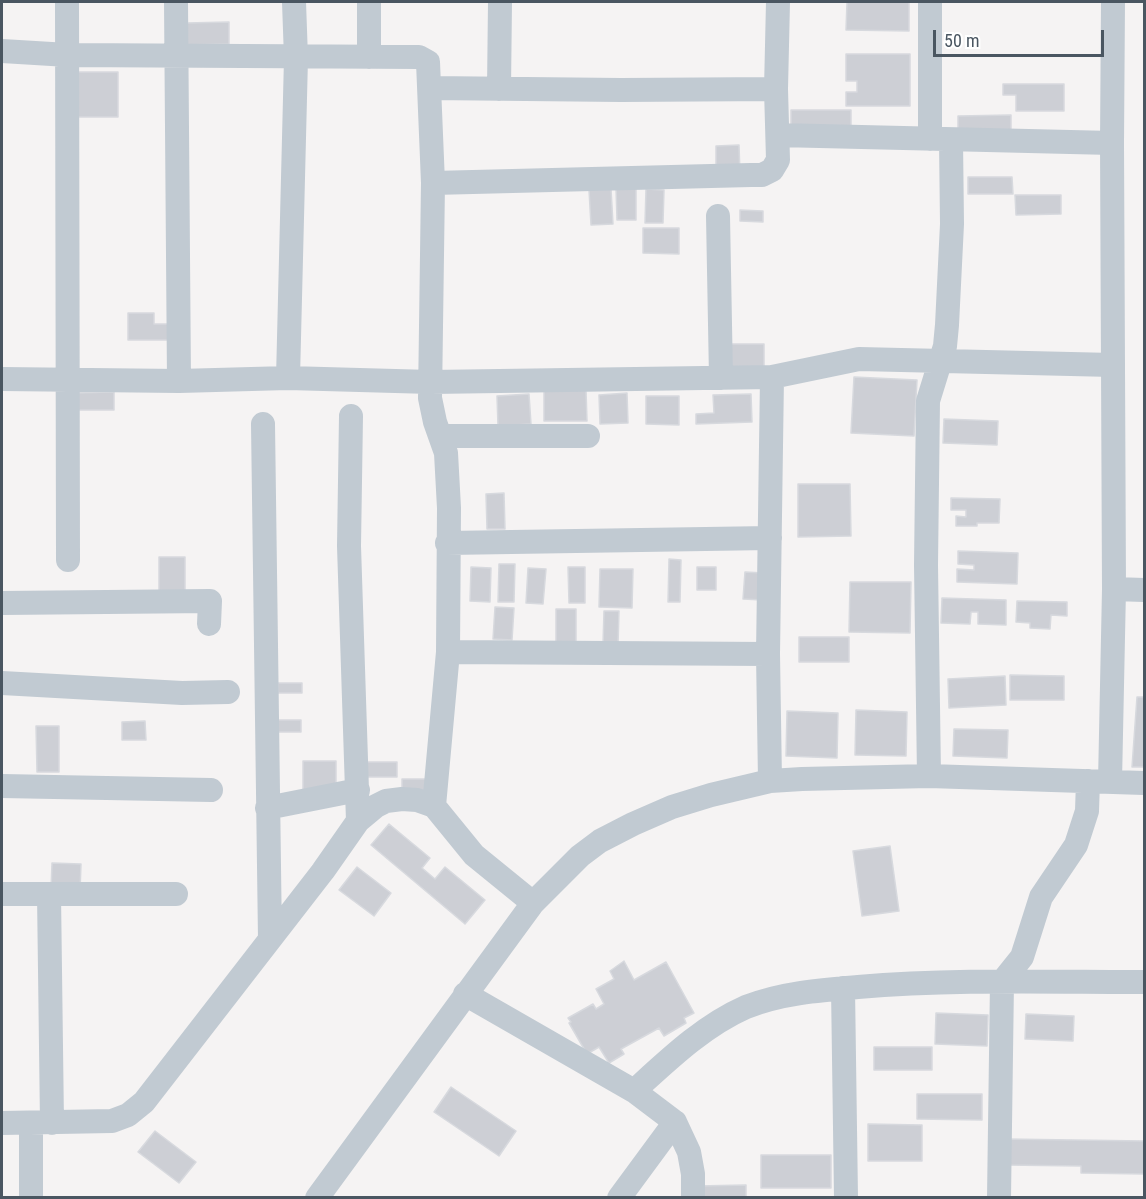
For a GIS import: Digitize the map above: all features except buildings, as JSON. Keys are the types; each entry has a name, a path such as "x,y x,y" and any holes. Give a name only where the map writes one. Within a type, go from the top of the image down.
{"street":[{"path":"67,2 68,560"},
{"path":"177,2 179,381"},
{"path":"288,378 296,58 294,2"},
{"path":"369,2 369,57"},
{"path":"499,89 500,2"},
{"path":"433,183 762,175 772,171 778,160 776,88 778,2"},
{"path":"929,776 926,565 928,401 941,361 947,325 951,262 930,2"},
{"path":"999,1197 1002,982 1022,957 1041,897 1076,845 1099,782 1114,589 1113,2"},
{"path":"2,51 296,58 423,58 428,62 433,183 431,409 448,465 448,652 434,806"},
{"path":"430,88 776,88"},
{"path":"778,135 1112,143"},
{"path":"718,216 721,378"},
{"path":"2,379 179,381 288,378 431,382 772,377 859,359 1113,365"},
{"path":"770,781 768,654 772,377"},
{"path":"351,416 349,546 358,821"},
{"path":"264,424 270,939"},
{"path":"440,436 588,436"},
{"path":"447,543 770,538"},
{"path":"1114,589 1144,590"},
{"path":"2,603 210,601 209,624"},
{"path":"448,652 768,654"},
{"path":"2,683 182,693 228,692"},
{"path":"317,1197 533,903 580,856 633,824 672,807 770,781 929,776 1144,783"},
{"path":"2,786 211,790"},
{"path":"267,808 358,790"},
{"path":"2,1123 112,1121 128,1115 144,1102 358,821 386,801 417,800 434,806 474,855 533,903"},
{"path":"2,894 176,894"},
{"path":"31,1197 42,1123 49,894"},
{"path":"634,1091 675,1053 723,1019 767,999 843,988 906,983 1144,982"},
{"path":"843,988 846,1197"},
{"path":"465,994 634,1091 675,1122 689,1152 693,1174 693,1197"},
{"path":"619,1197 675,1122"}]}
